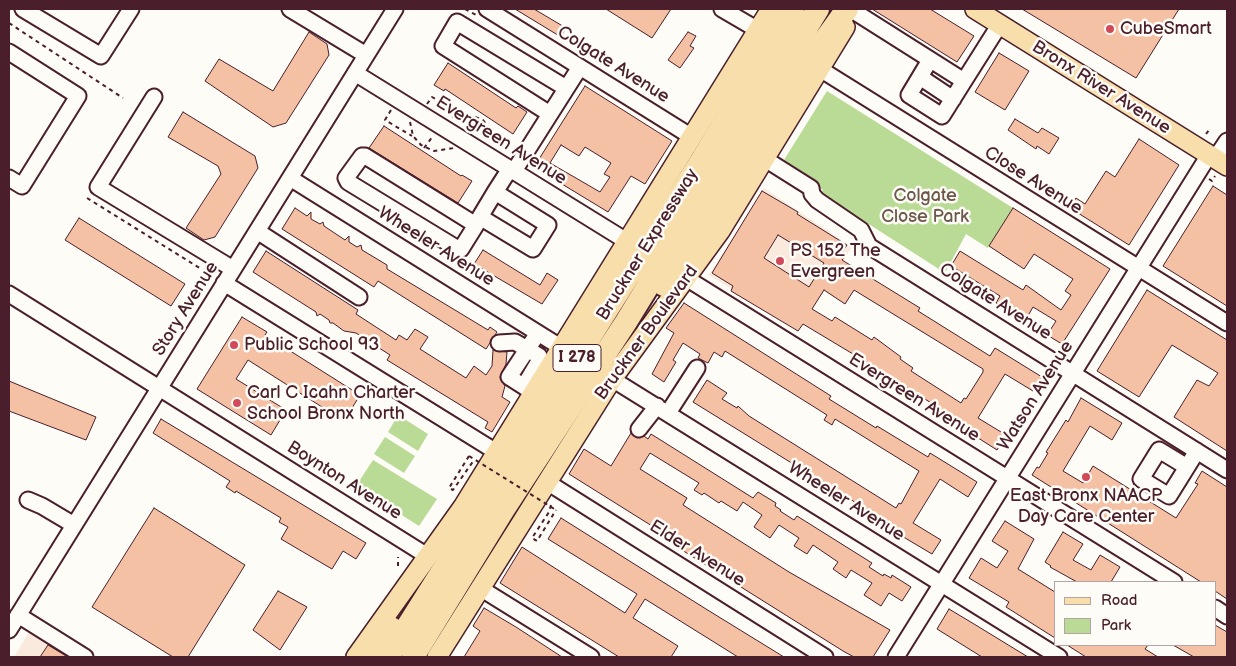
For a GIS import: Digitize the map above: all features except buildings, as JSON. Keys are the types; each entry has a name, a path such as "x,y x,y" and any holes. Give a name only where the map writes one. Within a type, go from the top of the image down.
{"highway":[{"name":"Bruckner Expressway","path":"413,657 504,509 626,322 793,9"},
{"name":"Bruckner Expressway","path":"388,657 710,166 818,9"},
{"path":"626,322 655,298 707,226 809,62 853,10"},
{"path":"370,657 402,613 453,556"}],"main road":[{"path":"356,657 429,557 498,452 529,370 562,348 770,9"},
{"name":"Bronx River Avenue","path":"975,9 1217,164"},
{"name":"Bruckner Boulevard","path":"437,657 480,588 550,491 612,379 720,231 820,69 853,10"}],"street":[{"path":"23,9 101,56 131,9"},
{"path":"290,9 366,55"},
{"name":"Story Avenue","path":"9,630 395,9"},
{"name":"Colgate Avenue","path":"487,9 692,137"},
{"path":"722,9 758,30"},
{"path":"853,10 964,81"},
{"path":"550,114 443,46 457,22 566,88"},
{"path":"930,60 908,95 942,116 1000,24"},
{"path":"9,52 78,96 22,186 9,178"},
{"path":"495,192 548,226 534,249 478,221 366,156 359,158 346,178 348,182 458,249 462,249 478,221 495,192 550,114 580,66"},
{"name":"Close Avenue","path":"820,69 1227,323"},
{"name":"Evergreen Avenue","path":"355,73 628,242"},
{"path":"920,77 953,99"},
{"path":"154,97 98,187 233,269"},
{"name":"Watson Avenue","path":"896,657 1138,268 1217,164 1227,140"},
{"name":"Colgate Avenue","path":"765,159 811,188 812,194 817,200 861,230 869,246 1227,470"},
{"name":"Wheeler Avenue","path":"290,178 562,348"},
{"path":"257,230 359,297"},
{"name":"Evergreen Avenue","path":"686,278 1172,581"},
{"path":"224,283 498,452"},
{"name":"Boynton Avenue","path":"9,294 429,557"},
{"path":"529,370 538,333"},
{"path":"499,343 515,342 529,370"},
{"path":"639,429 662,410 697,368"},
{"name":"Wheeler Avenue","path":"612,379 1059,657"},
{"path":"1187,466 1197,451"},
{"name":"Elder Avenue","path":"550,491 825,657"},
{"path":"28,500 74,525"},
{"path":"480,588 591,657"},
{"path":"1216,609 1226,622"},
{"path":"18,615 85,657"}],"path":[{"path":"9,23 123,98"},
{"path":"427,104 432,96 460,114 481,118 493,134 495,146"},
{"path":"392,108 385,120 412,136 424,148 439,152 456,148"},
{"path":"450,118 460,114"},
{"path":"472,132 481,118"},
{"path":"410,119 412,136"},
{"path":"1206,134 1209,130"},
{"path":"424,148 434,134"},
{"path":"1209,179 1212,181 1217,164"},
{"path":"86,198 224,283"},
{"path":"472,462 453,490 449,488 469,456 556,510 537,541 532,538 549,512 550,491"},
{"path":"398,557 398,566"}],"shaded area":[{"name":"PS 152 The Evergreen","path":"764,188 852,247 798,331 709,275"},
{"path":"35,622 92,657 14,657"}],"green space":[{"name":"Colgate Close Park","path":"827,91 1013,208 988,248 966,234 945,273 822,194 823,190 800,176 803,172 784,160"},
{"path":"398,415 428,434 418,451 388,432"},
{"path":"385,437 415,456 404,473 374,454"},
{"path":"373,460 437,499 419,526 356,486"}],"place":[{"name":"CubeSmart","path":"1110,29"},
{"name":"PS 152 The Evergreen","path":"780,261"},
{"name":"Public School 93","path":"234,345"},
{"name":"Carl C Icahn Charter School Bronx North","path":"237,403"},
{"name":"East Bronx NAACP Day Care Center","path":"1086,477"}]}
